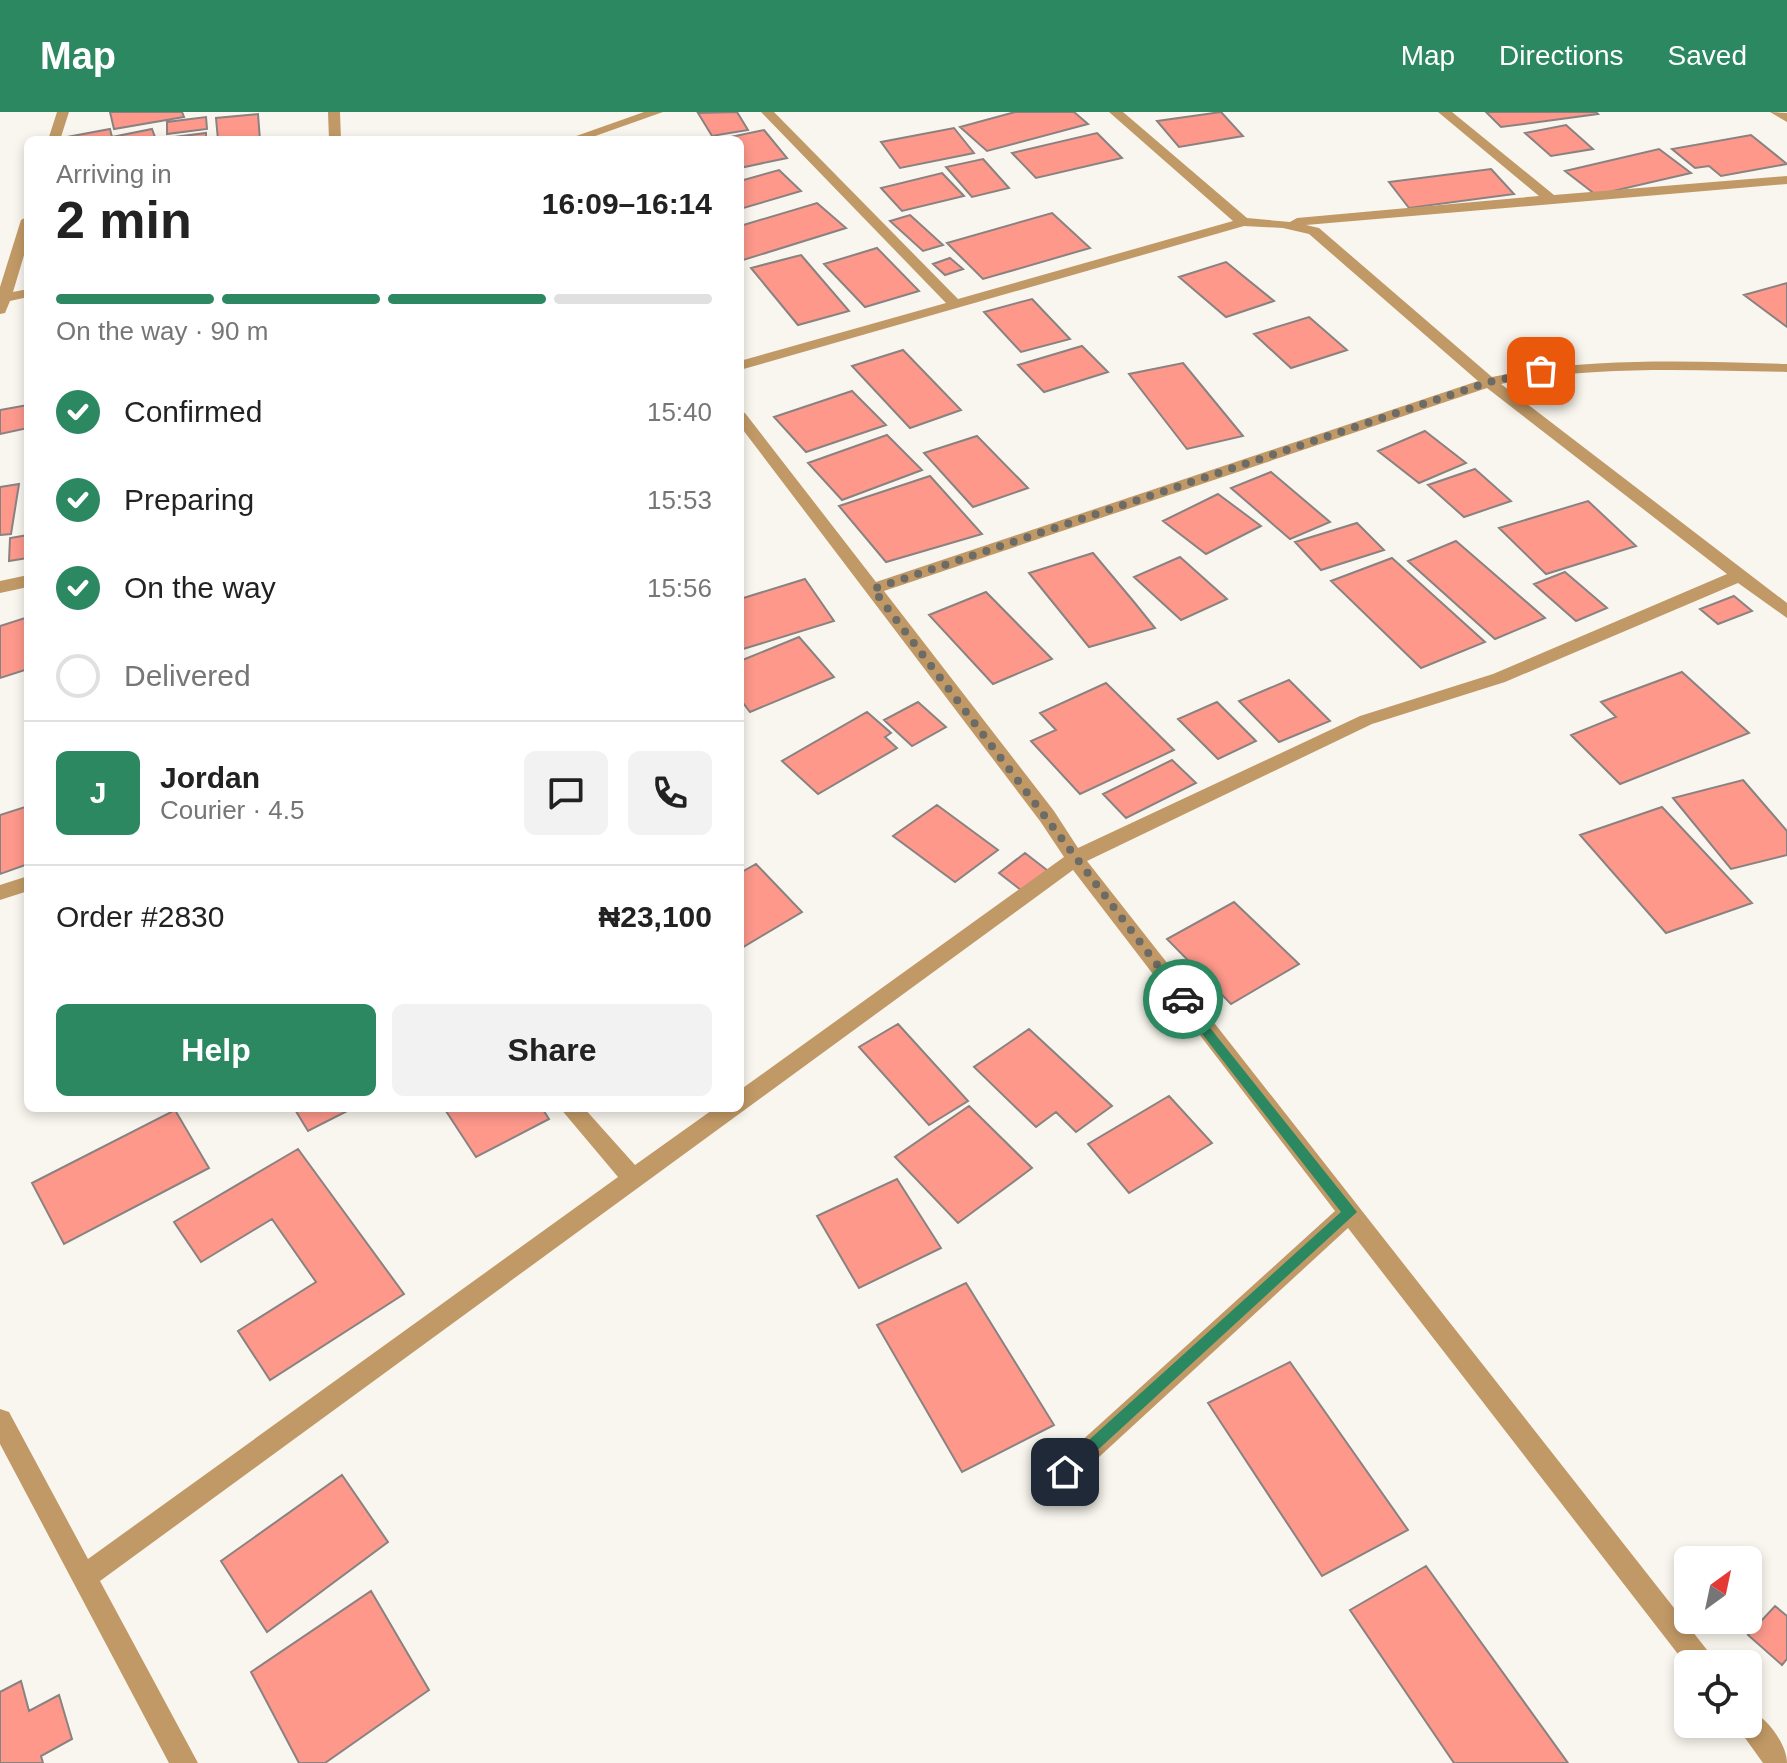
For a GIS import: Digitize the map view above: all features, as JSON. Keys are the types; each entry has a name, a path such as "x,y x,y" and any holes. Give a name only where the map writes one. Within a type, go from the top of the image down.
{"street":[{"path":"55,136 63,112"},
{"path":"334,112 335,136"},
{"path":"583,136 657,112"},
{"path":"767,112 953,302"},
{"path":"1115,112 1243,222"},
{"path":"1444,112 1554,202"},
{"path":"1776,112 1787,118"},
{"path":"744,365 953,302 1243,222 1283,224 1406,210 1554,202 1787,180"},
{"path":"1283,224 1314,231 1489,382 1787,612"},
{"path":"2,304 24,233"},
{"path":"2,304 24,295"},
{"path":"873,589 1489,382 1541,371 1710,366 1787,368"},
{"path":"744,421 1076,858 1691,1650"},
{"path":"744,1099 1076,858 1366,720 1499,678 1741,575"},
{"path":"0,587 24,582"},
{"path":"1765,594 1787,585"},
{"path":"0,893 24,884"},
{"path":"574,1112 633,1179"},
{"path":"84,1577 725,1112"},
{"path":"1065,1472 1350,1212"},
{"path":"0,1420 184,1763"},
{"path":"1760,1738 1780,1763"}],"building":[{"path":"110,112 182,112 184,117 114,129"},
{"path":"737,112 748,130 712,136 698,113"},
{"path":"1015,112 1074,112 1088,124 987,151 960,127"},
{"path":"1221,112 1243,136 1179,147 1157,121"},
{"path":"1486,112 1596,112 1598,114 1501,127"},
{"path":"258,114 260,136 218,136 216,118"},
{"path":"206,117 207,129 167,134 167,122"},
{"path":"1566,125 1593,149 1551,156 1525,133"},
{"path":"954,128 974,153 900,168 881,142"},
{"path":"110,129 112,136 72,136"},
{"path":"152,129 155,136 117,136"},
{"path":"764,130 787,158 744,167 744,136 735,136"},
{"path":"1097,133 1122,158 1036,178 1012,153"},
{"path":"1751,135 1787,164 1721,176 1709,166 1695,168 1672,149"},
{"path":"1659,149 1691,173 1596,195 1565,171"},
{"path":"983,159 1009,188 972,197 946,167"},
{"path":"1491,169 1514,194 1409,208 1389,182"},
{"path":"779,170 801,191 744,208 744,180"},
{"path":"942,173 964,196 902,211 881,188"},
{"path":"817,203 846,228 744,260 744,225"},
{"path":"1052,213 1090,248 983,279 947,243"},
{"path":"910,215 943,245 923,251 890,221"},
{"path":"877,248 919,291 865,307 824,264"},
{"path":"801,255 849,311 798,325 751,268"},
{"path":"950,258 963,269 945,275 933,264"},
{"path":"1226,262 1274,301 1226,317 1179,277"},
{"path":"1787,283 1787,327 1744,295"},
{"path":"1032,299 1070,339 1021,352 984,312"},
{"path":"1309,317 1347,350 1291,368 1254,334"},
{"path":"1082,346 1108,372 1044,392 1018,365"},
{"path":"903,350 961,410 910,428 852,366"},
{"path":"1183,363 1243,436 1187,449 1129,374"},
{"path":"852,391 886,425 806,452 774,417"},
{"path":"24,406 24,429 0,434 0,410"},
{"path":"1425,431 1466,463 1419,483 1378,451"},
{"path":"887,435 922,470 842,500 808,463"},
{"path":"977,436 1028,488 973,507 924,453"},
{"path":"1475,469 1511,501 1464,517 1428,485"},
{"path":"1271,472 1330,522 1290,539 1231,488"},
{"path":"930,476 982,534 886,562 839,506"},
{"path":"19,484 11,534 0,535 0,487"},
{"path":"1218,494 1261,526 1206,554 1163,521"},
{"path":"1588,501 1636,546 1546,574 1499,528"},
{"path":"1357,523 1384,550 1321,570 1295,542"},
{"path":"24,536 24,559 9,561 10,538"},
{"path":"1456,541 1545,618 1495,639 1408,561"},
{"path":"1093,553 1155,628 1089,647 1029,573"},
{"path":"1180,557 1227,599 1181,620 1134,577"},
{"path":"1392,558 1485,642 1421,668 1331,581"},
{"path":"1565,572 1607,608 1576,621 1534,584"},
{"path":"805,579 834,621 744,649 744,598"},
{"path":"986,592 1052,659 993,684 929,615"},
{"path":"1734,596 1752,611 1718,624 1700,609"},
{"path":"24,618 24,670 0,678 0,626"},
{"path":"799,637 834,677 750,712 744,704 744,659"},
{"path":"1682,672 1749,733 1620,784 1571,735 1616,717 1601,702"},
{"path":"1289,680 1330,721 1279,742 1239,701"},
{"path":"1106,683 1174,750 1080,794 1031,741 1056,730 1040,713"},
{"path":"918,702 946,727 912,746 884,720"},
{"path":"1217,702 1256,741 1218,759 1178,719"},
{"path":"867,712 891,733 885,737 897,748 818,794 782,761"},
{"path":"1172,760 1196,783 1126,818 1103,794"},
{"path":"1743,780 1787,831 1787,855 1731,869 1673,798"},
{"path":"937,805 998,850 955,882 893,836"},
{"path":"24,807 24,865 0,874 0,815"},
{"path":"1662,807 1752,903 1666,933 1580,835"},
{"path":"1025,853 1052,874 1026,894 999,873"},
{"path":"756,864 802,912 744,947 744,871"},
{"path":"1234,902 1299,964 1231,1004 1167,939"},
{"path":"898,1024 968,1101 929,1125 859,1047"},
{"path":"1029,1029 1112,1106 1076,1132 1056,1112 1036,1127 974,1067"},
{"path":"1169,1096 1212,1143 1129,1193 1088,1144"},
{"path":"969,1106 1032,1168 958,1223 895,1157"},
{"path":"171,1112 176,1112 209,1168 64,1244 32,1183"},
{"path":"296,1112 345,1112 308,1131"},
{"path":"447,1112 545,1112 549,1119 476,1157"},
{"path":"298,1149 404,1294 270,1380 238,1331 316,1282 272,1219 201,1262 174,1222"},
{"path":"897,1179 941,1248 859,1288 817,1216"},
{"path":"966,1283 1054,1425 962,1472 877,1325"},
{"path":"1290,1362 1408,1530 1322,1576 1208,1403"},
{"path":"342,1475 388,1542 267,1632 221,1561"},
{"path":"1426,1566 1568,1763 1454,1763 1350,1610"},
{"path":"371,1591 429,1690 325,1763 299,1763 251,1672"},
{"path":"1775,1606 1787,1616 1787,1659 1782,1665 1748,1635 1762,1634 1762,1620"},
{"path":"21,1681 29,1711 59,1695 72,1739 41,1756 43,1763 0,1763 0,1692"}],"way so far":[{"path":"1183,999 873,589 1489,382 1541,371"}],"route":[{"path":"1065,1472 1350,1212 1183,999"}]}
